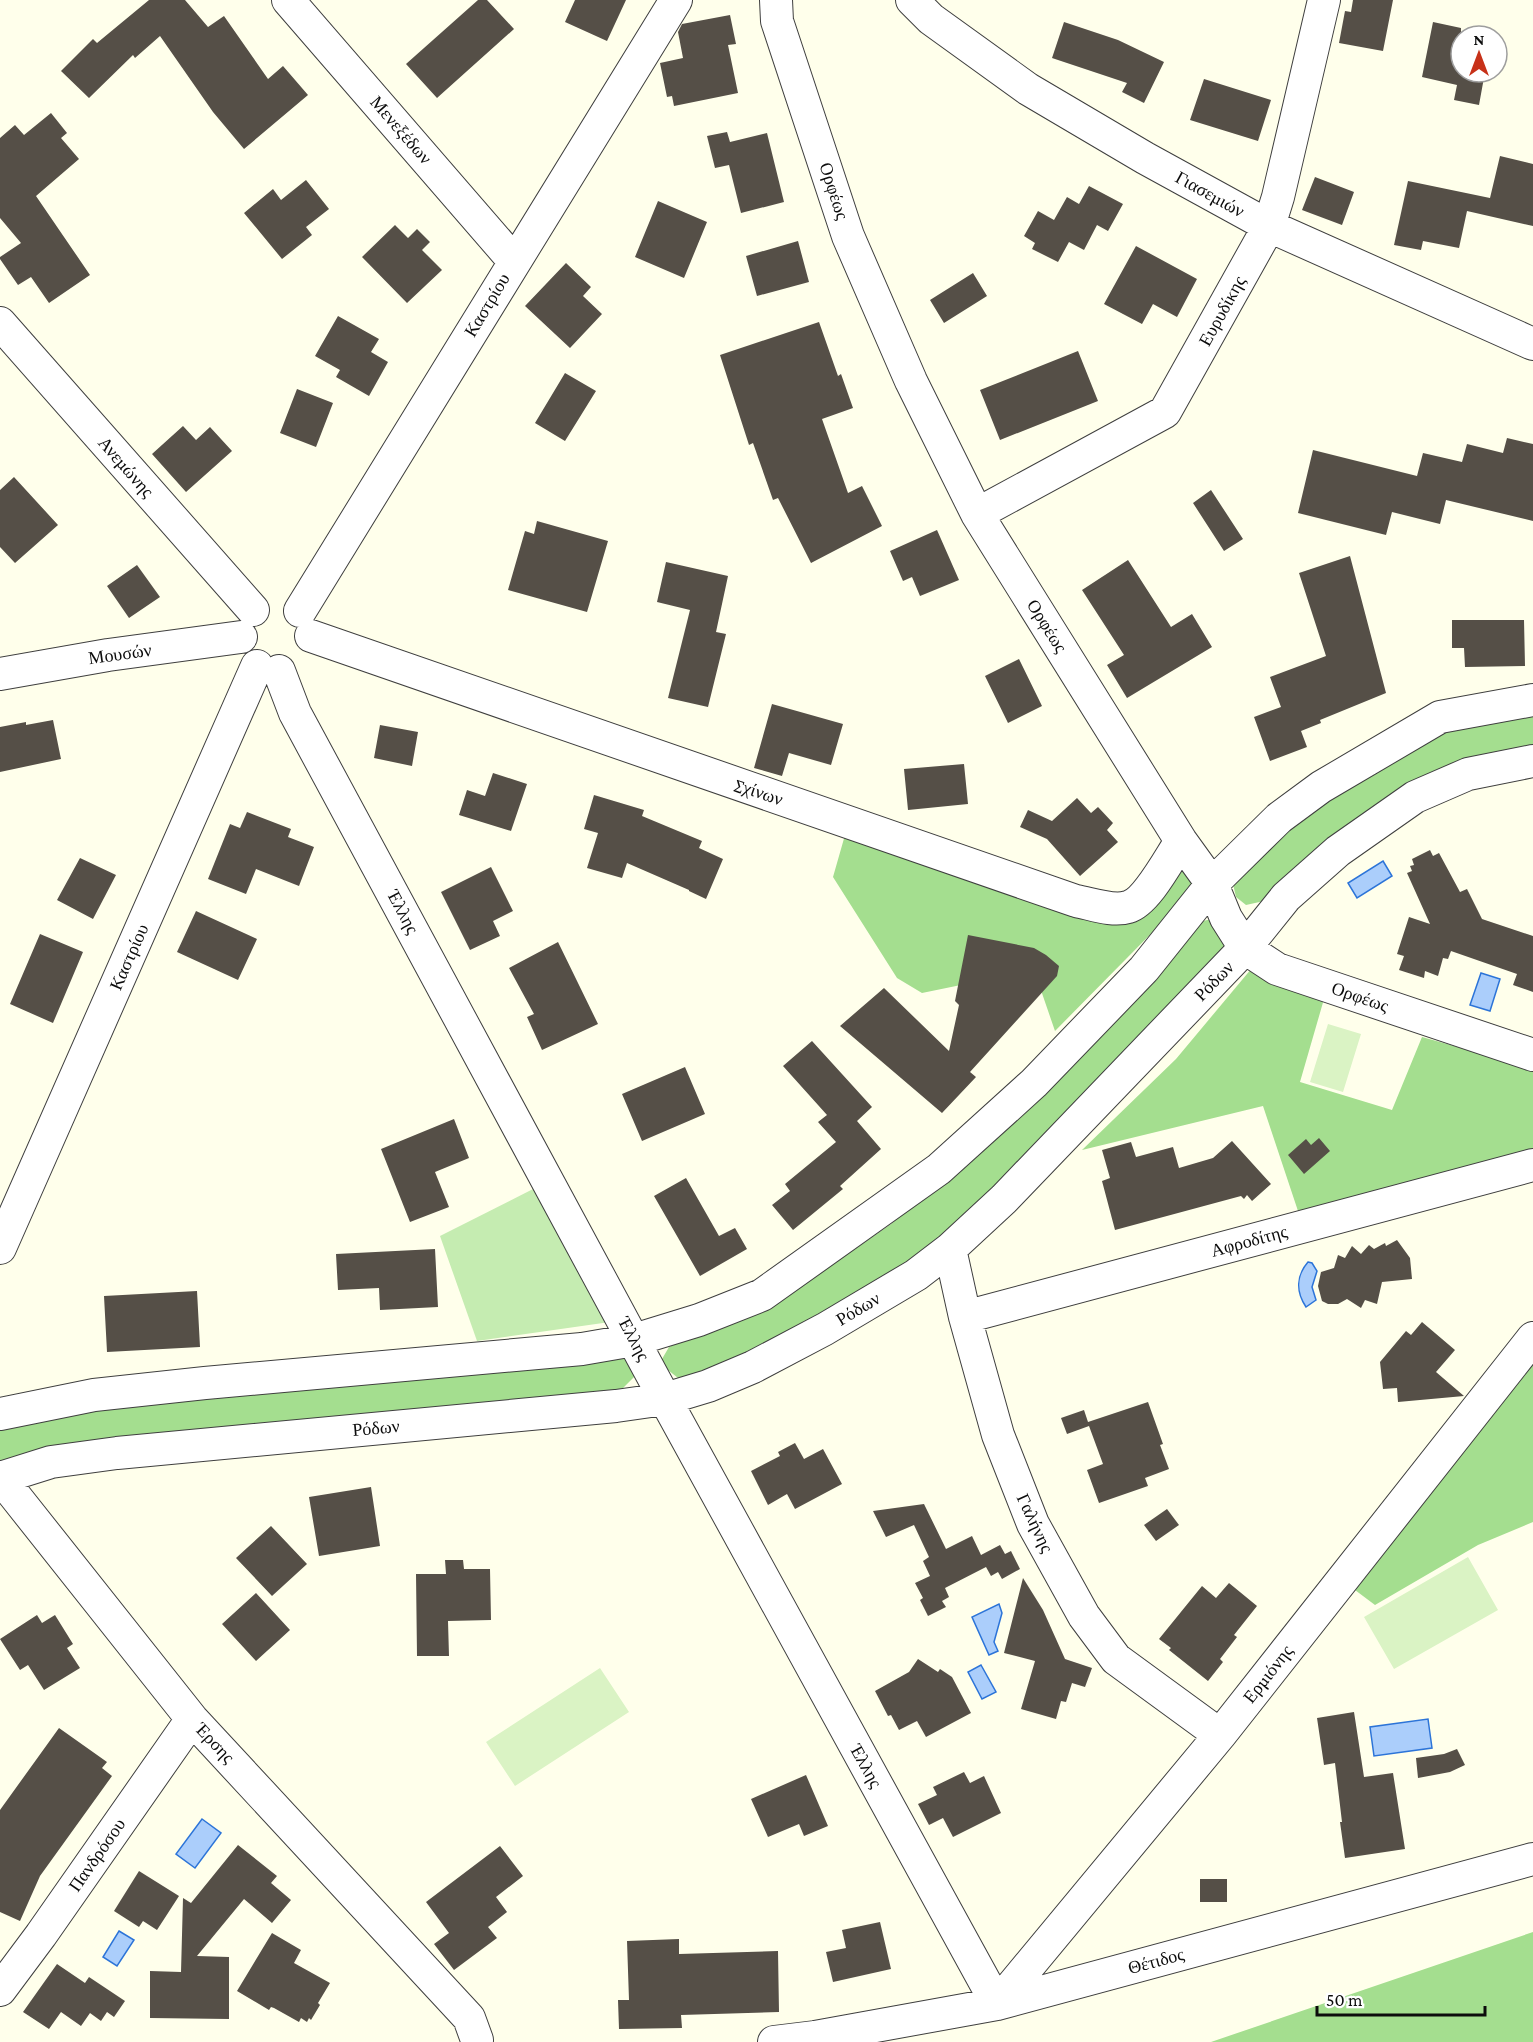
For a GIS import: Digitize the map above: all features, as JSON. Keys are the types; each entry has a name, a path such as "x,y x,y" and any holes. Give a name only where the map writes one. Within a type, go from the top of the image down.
{"street":[{"name":"Μενεξέδων","path":"288,0 514,261"},
{"name":"Καστρίου","path":"306,624 514,261 676,0"},
{"name":"Ορφέως","path":"776,0 777,21 848,236 911,381 977,514 1181,841 1212,884 1226,918 1245,948 1277,969 1533,1055"},
{"name":"Γιασεμιών","path":"912,0 931,19 1028,89 1145,158 1269,226 1533,344"},
{"name":"Ευρυδίκης","path":"977,514 1165,412 1269,226 1278,197 1324,0"},
{"name":"Ανεμώνης","path":"0,323 247,624"},
{"path":"268,603 284,603 306,624 307,652 297,665 268,669 245,653 247,624 268,603"},
{"name":"Μουσών","path":"0,674 108,655 247,624"},
{"name":"Σχίνων","path":"306,624 1076,901 1112,908 1129,907 1144,897 1181,841"},
{"name":"Καστρίου","path":"0,1248 268,669"},
{"name":"Έλλης","path":"268,669 295,713 665,1399 996,2004"},
{"path":"0,1414 94,1395 582,1349 634,1340 699,1320 762,1295 939,1169 1034,1083 1144,969 1212,884 1279,818 1321,787 1440,717 1533,700"},
{"name":"Ρόδων","path":"0,1478 51,1462 117,1453 616,1406 665,1399 708,1386 753,1367 825,1329 916,1275 950,1249 1005,1199 1062,1140 1245,948 1286,897 1338,851 1414,797 1468,774 1533,761"},
{"name":"Αφροδίτης","path":"965,1317 1533,1165"},
{"name":"Γαλήνης","path":"950,1249 965,1317 998,1435 1032,1524 1084,1616 1116,1659 1220,1736"},
{"name":"Ερμιόνης","path":"996,2004 1220,1736 1533,1338"},
{"name":"Έρσης","path":"0,1478 192,1719 469,2018 467,2041"},
{"name":"Πανδρόσου","path":"0,1990 192,1719"},
{"name":"Θέτιδος","path":"774,2042 827,2035 996,2004 1533,1859"}],"green space":[{"path":"1533,712 1533,750 1478,759 1264,901 1246,905 1236,897 1233,884 1240,869 1328,795 1413,742 1467,722"},
{"path":"845,835 1080,917 1182,862 1198,886 1055,1031 1034,970 922,993 897,978 833,877"},
{"path":"1220,920 1228,947 985,1199 914,1259 813,1325 702,1378 678,1378 668,1370 662,1359 669,1347 795,1290 891,1224 974,1154 1197,923"},
{"path":"1252,968 1324,999 1300,1082 1392,1110 1422,1037 1533,1068 1533,1155 1300,1217 1263,1106 1082,1150 1176,1059"},
{"path":"1328,1024 1361,1034 1343,1092 1310,1082"},
{"path":"537,1187 610,1322 477,1341 440,1236"},
{"path":"1533,1352 1533,1522 1478,1545 1375,1605 1347,1584"},
{"path":"616,1354 632,1361 635,1376 623,1388 598,1395 0,1462 0,1425 117,1404"},
{"path":"1468,1557 1498,1610 1394,1669 1364,1617"},
{"path":"600,1668 629,1712 515,1786 486,1742"},
{"path":"1533,1932 1533,2042 1211,2042"}],"water":[{"path":"1383,861 1392,876 1357,898 1348,883"},
{"path":"1481,973 1500,979 1490,1011 1470,1005"},
{"path":"1308,1262 1312,1263 1317,1271 1312,1287 1316,1300 1306,1307 1300,1296 1299,1278"},
{"path":"999,1604 1002,1613 994,1642 998,1651 989,1655 972,1617"},
{"path":"981,1665 996,1692 982,1699 968,1672"},
{"path":"1428,1719 1432,1748 1374,1756 1370,1727"},
{"path":"202,1819 221,1833 195,1868 176,1854"},
{"path":"119,1931 134,1940 117,1966 103,1957"}],"building":[{"path":"149,0 185,0 208,27 224,16 268,79 283,66 308,95 244,149 213,112 160,36 135,58 133,55 89,98 61,71 93,39 97,43"},
{"path":"478,0 487,0 514,29 437,98 406,64"},
{"path":"575,0 626,0 607,41 565,22"},
{"path":"1353,0 1393,0 1383,51 1339,43 1345,11 1351,12"},
{"path":"730,15 736,44 728,45 738,93 674,106 672,96 667,97 660,63 683,58 678,32 682,24"},
{"path":"1064,22 1118,40 1164,62 1144,103 1122,92 1127,83 1052,58"},
{"path":"1433,22 1449,25 1449,83 1422,77"},
{"path":"1204,79 1271,100 1258,141 1190,120"},
{"path":"1453,84 1483,84 1479,105 1454,100 1457,85"},
{"path":"51,113 67,133 61,138 79,159 36,196 90,275 49,303 31,277 18,285 0,259 21,243 0,218 0,138 15,125 24,135"},
{"path":"727,132 730,142 767,133 784,202 741,213 729,165 715,168 707,136"},
{"path":"1500,156 1533,164 1533,226 1467,211 1459,248 1423,241 1421,250 1394,245 1408,181 1490,198"},
{"path":"1315,177 1354,192 1342,225 1302,210"},
{"path":"306,180 329,209 306,227 312,235 282,259 244,213 273,189 281,200"},
{"path":"1089,186 1123,204 1108,231 1097,225 1084,250 1069,242 1058,262 1032,249 1035,243 1024,236 1038,211 1054,220 1067,197 1079,204"},
{"path":"658,201 707,222 684,278 635,257"},
{"path":"395,225 408,238 417,229 430,242 422,250 442,270 407,303 362,257"},
{"path":"798,241 809,282 757,296 746,256"},
{"path":"1136,246 1197,279 1177,317 1153,304 1142,324 1104,304"},
{"path":"566,263 591,287 583,296 602,314 570,348 525,306"},
{"path":"973,273 987,296 944,323 930,300"},
{"path":"338,316 379,339 371,352 388,362 369,396 336,377 340,370 315,356"},
{"path":"819,322 838,376 841,374 853,408 822,419 848,493 862,486 882,526 811,563 778,498 773,500 753,443 749,445 720,355"},
{"path":"1078,351 1098,401 1000,440 980,390"},
{"path":"565,373 596,391 565,441 535,423"},
{"path":"297,389 333,403 316,447 280,433"},
{"path":"183,426 196,440 210,427 232,451 186,492 152,454"},
{"path":"1507,438 1533,444 1533,521 1446,500 1440,524 1392,512 1386,535 1298,513 1313,450 1417,476 1423,453 1462,462 1467,444 1503,453"},
{"path":"14,477 58,525 15,563 0,547 0,490"},
{"path":"1211,490 1243,539 1224,551 1193,503"},
{"path":"537,521 608,541 587,612 508,590 525,531 534,534"},
{"path":"937,530 959,580 920,596 912,577 903,581 890,551"},
{"path":"1350,556 1386,693 1320,720 1321,723 1301,731 1307,747 1270,761 1254,717 1281,707 1270,677 1326,656 1299,573"},
{"path":"1128,560 1171,627 1192,614 1212,647 1127,698 1107,665 1124,655 1082,590"},
{"path":"666,562 728,576 716,632 726,634 708,707 668,698 690,610 657,602"},
{"path":"137,565 160,597 129,618 107,586"},
{"path":"1452,620 1524,620 1525,666 1465,667 1464,648 1452,648"},
{"path":"1019,659 1042,706 1008,723 985,676"},
{"path":"772,704 843,724 831,765 789,753 782,776 754,768"},
{"path":"53,720 61,759 0,772 0,727"},
{"path":"380,725 418,732 412,766 374,758"},
{"path":"964,764 968,804 908,810 904,769"},
{"path":"493,773 527,784 511,831 459,815 467,790 485,796"},
{"path":"594,795 644,810 642,816 702,841 699,848 723,859 706,899 627,863 622,878 587,868 598,833 584,829"},
{"path":"1077,798 1091,813 1098,807 1113,823 1107,830 1118,842 1080,876 1047,839 1020,827 1028,810 1052,821"},
{"path":"247,812 291,829 288,837 314,847 299,886 256,869 246,894 208,879 230,824 240,828"},
{"path":"1430,850 1433,856 1439,853 1460,892 1467,889 1482,919 1533,936 1533,992 1513,985 1517,974 1451,951 1448,959 1443,958 1438,976 1425,971 1424,978 1399,970 1404,956 1397,954 1409,917 1430,924 1407,873 1412,871 1410,866 1414,865 1412,859"},
{"path":"80,858 116,875 93,919 57,900"},
{"path":"491,867 513,911 493,921 500,936 470,950 441,892"},
{"path":"196,911 257,939 238,980 177,952"},
{"path":"40,934 83,952 53,1023 10,1004"},
{"path":"968,935 1034,948 1059,966 1057,976 970,1072 976,1077 942,1113 840,1026 884,988 949,1051 959,1005 955,1001"},
{"path":"558,942 598,1024 542,1050 527,1017 534,1014 509,968"},
{"path":"812,1041 872,1107 857,1121 881,1149 840,1186 843,1189 793,1230 772,1205 790,1191 785,1184 836,1142 818,1122 827,1115 783,1066"},
{"path":"685,1067 705,1114 642,1141 622,1094"},
{"path":"454,1119 469,1158 435,1172 449,1207 410,1222 381,1149"},
{"path":"1319,1138 1330,1151 1304,1174 1288,1155 1306,1139 1311,1145"},
{"path":"1232,1141 1271,1184 1252,1201 1247,1195 1244,1199 1241,1196 1115,1230 1102,1181 1110,1178 1102,1150 1131,1142 1136,1157 1173,1147 1179,1168 1213,1158"},
{"path":"686,1178 719,1236 735,1228 747,1249 700,1276 654,1196"},
{"path":"1397,1240 1410,1258 1412,1279 1382,1282 1377,1304 1365,1300 1361,1308 1347,1299 1338,1304 1328,1304 1322,1301 1318,1286 1321,1272 1334,1268 1338,1255 1345,1258 1352,1246 1361,1254 1369,1245 1374,1249"},
{"path":"435,1249 438,1307 380,1310 379,1288 338,1290 336,1254"},
{"path":"197,1291 200,1347 107,1352 104,1296"},
{"path":"1422,1322 1455,1350 1436,1372 1464,1396 1398,1402 1397,1388 1383,1389 1380,1362 1406,1331 1411,1335"},
{"path":"1148,1402 1169,1469 1145,1478 1148,1486 1099,1503 1087,1470 1103,1464 1089,1426 1067,1434 1061,1418 1084,1410 1088,1422"},
{"path":"795,1443 804,1459 823,1449 842,1484 795,1509 787,1494 768,1505 751,1471 780,1456 778,1452"},
{"path":"371,1487 380,1546 319,1556 309,1497"},
{"path":"924,1504 946,1549 972,1536 981,1555 1000,1545 1005,1554 1011,1551 1020,1569 1002,1579 998,1572 991,1576 986,1567 945,1588 949,1597 942,1601 946,1607 928,1616 920,1600 923,1598 915,1583 930,1576 923,1561 929,1557 914,1525 886,1537 873,1511"},
{"path":"1167,1509 1179,1525 1156,1541 1144,1525"},
{"path":"271,1526 307,1564 272,1596 236,1558"},
{"path":"445,1560 463,1560 464,1569 490,1569 491,1620 448,1621 449,1656 417,1656 416,1574 446,1574"},
{"path":"1023,1578 1043,1610 1065,1659 1092,1668 1085,1687 1072,1683 1066,1702 1061,1701 1056,1719 1021,1709 1035,1661 1004,1653"},
{"path":"1229,1583 1257,1606 1234,1635 1237,1637 1220,1659 1223,1662 1208,1681 1169,1650 1171,1648 1159,1639 1202,1586 1216,1598"},
{"path":"256,1593 290,1630 256,1661 222,1624"},
{"path":"37,1615 42,1623 55,1615 73,1644 67,1648 80,1668 44,1690 28,1665 20,1670 0,1639"},
{"path":"918,1659 938,1672 940,1669 952,1677 971,1713 926,1737 917,1721 899,1730 891,1715 888,1716 875,1691 909,1672"},
{"path":"1354,1712 1364,1777 1393,1773 1405,1849 1345,1858 1335,1763 1324,1765 1317,1718"},
{"path":"59,1728 107,1762 102,1768 112,1776 40,1876 20,1921 0,1912 0,1810"},
{"path":"1457,1749 1465,1765 1450,1772 1418,1778 1416,1758 1444,1754"},
{"path":"964,1772 970,1783 984,1776 1001,1813 953,1837 943,1818 929,1825 918,1804 937,1795 933,1787"},
{"path":"806,1775 828,1826 804,1836 799,1824 768,1837 751,1799"},
{"path":"238,1845 277,1876 271,1883 291,1900 272,1923 244,1899 197,1956 229,1957 229,2019 150,2018 150,1971 181,1972 183,1898 191,1903"},
{"path":"500,1846 523,1876 496,1897 507,1912 488,1927 497,1938 454,1970 434,1944 449,1933 426,1902"},
{"path":"139,1871 179,1896 157,1930 143,1921 139,1927 114,1911"},
{"path":"1200,1879 1227,1879 1227,1902 1200,1902"},
{"path":"880,1922 891,1969 833,1982 826,1952 846,1948 842,1930"},
{"path":"272,1933 301,1950 294,1963 330,1983 318,2003 320,2005 311,2020 309,2018 307,2022 301,2018 299,2022 271,2007 269,2010 237,1991"},
{"path":"679,1939 679,1954 778,1951 779,2012 681,2015 682,2028 619,2029 618,2000 629,2000 627,1941"},
{"path":"57,1964 85,1983 89,1977 125,2001 114,2017 107,2012 101,2021 90,2013 81,2026 61,2012 49,2029 23,2012"}]}
